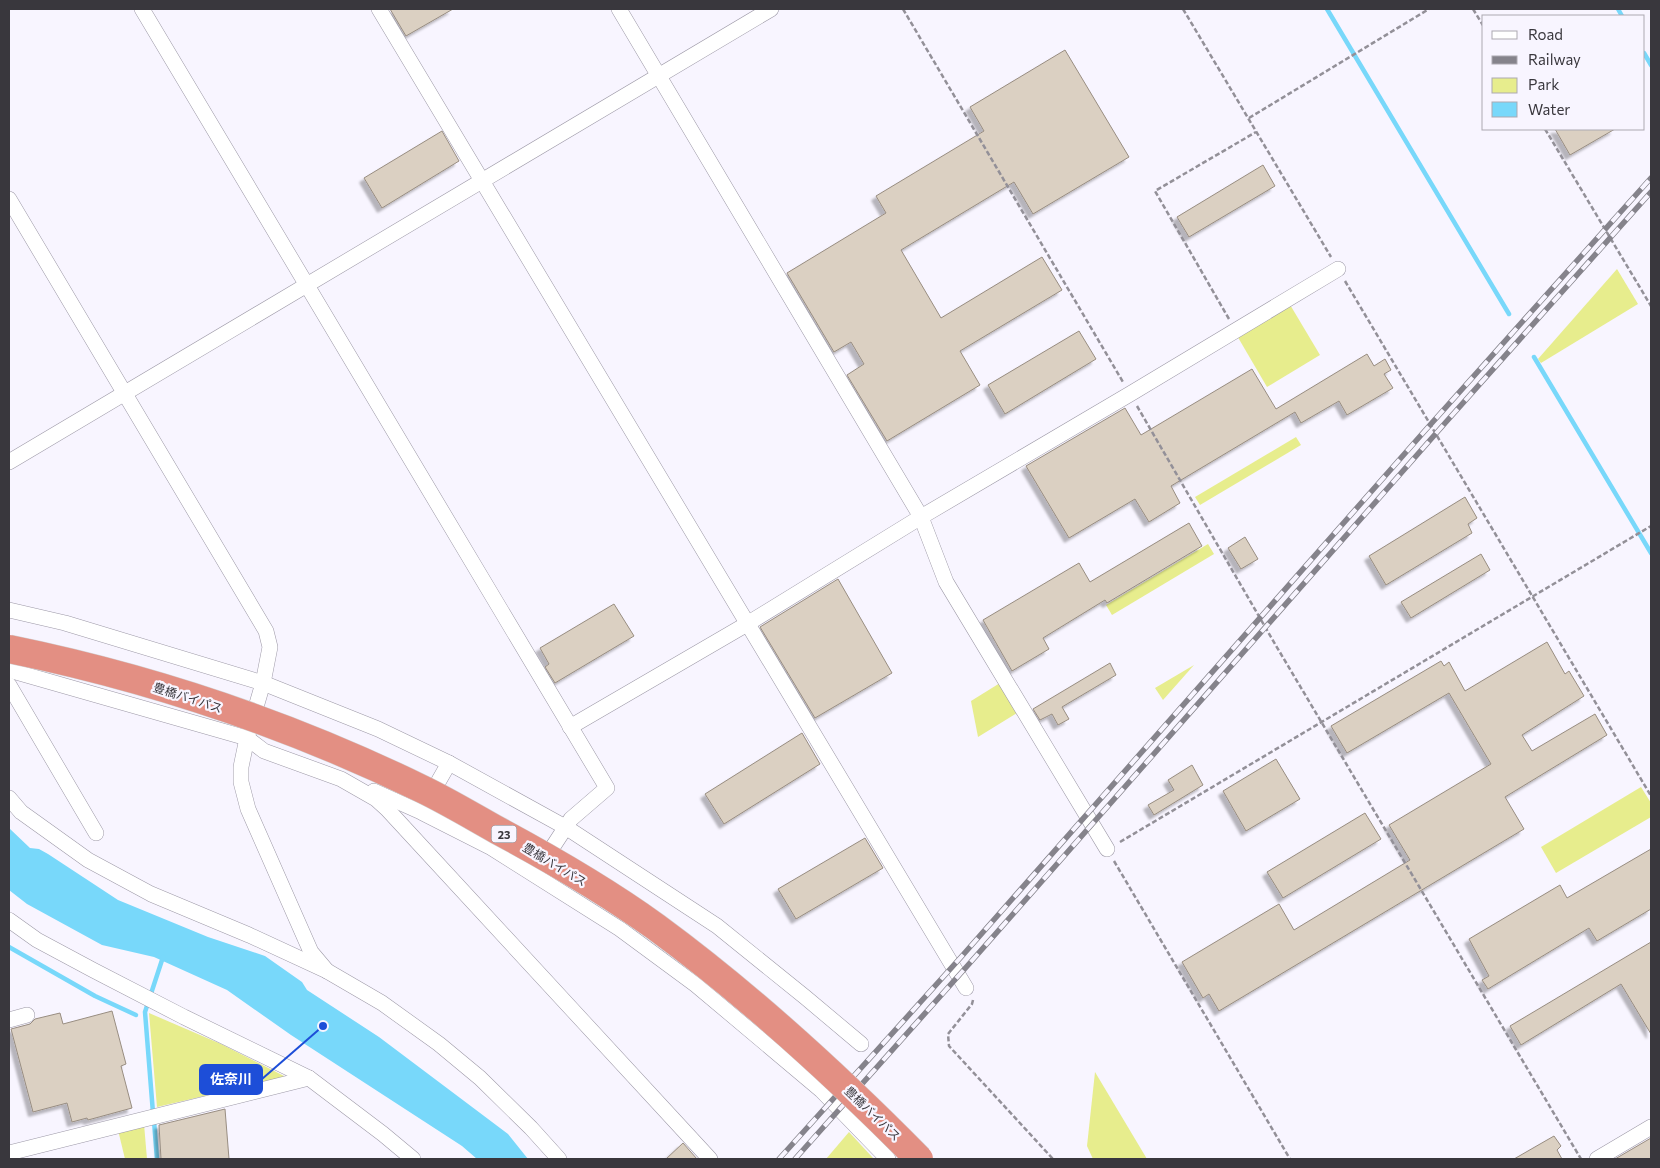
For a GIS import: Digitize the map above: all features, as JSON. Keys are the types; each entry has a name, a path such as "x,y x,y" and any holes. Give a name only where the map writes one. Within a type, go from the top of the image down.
{"highway":[{"name":"豊橋バイパス","path":"9,649 57,658 148,684 238,713 332,748 423,790 561,865 655,926 744,996 872,1111 919,1159"},
{"name":"豊橋バイパス","path":"9,658 54,667 145,691 236,721 338,760 419,798 555,872 648,934 737,1002 792,1048 907,1159"}],"street":[{"path":"142,9 606,788 571,819 567,828 535,874"},
{"path":"379,9 966,988"},
{"path":"619,9 921,517 946,582 1107,850"},
{"path":"9,462 771,9"},
{"path":"9,199 266,631 270,646 263,683 241,766 241,782 248,809 311,952 327,971"},
{"path":"570,727 748,624 921,517 1338,269"},
{"path":"9,610 65,623 263,683 378,729 449,763 567,828 717,926 861,1044"},
{"path":"9,670 247,738 264,751 382,794 490,847 620,929 696,986 822,1090 888,1159"},
{"path":"9,685 96,834"},
{"path":"421,812 449,763"},
{"path":"341,779 376,799 387,809 710,1159"},
{"path":"9,798 21,812 88,860 143,890 249,935 327,971 382,1003 480,1078 560,1159"},
{"path":"9,920 37,940 93,970 309,1078 413,1159"},
{"path":"9,1020 27,1015"},
{"path":"9,1153 309,1078"},
{"path":"1596,1159 1651,1127"}],"path":[{"path":"903,9 1581,1159"},
{"path":"1183,9 1651,796"},
{"path":"1248,119 1429,9"},
{"path":"1473,9 1482,24"},
{"path":"1546,130 1651,306"},
{"path":"1236,331 1155,191 1256,132"},
{"path":"1290,1159 1107,850 1651,526"},
{"path":"966,988 973,999 972,1004 948,1034 949,1046 1053,1159"}],"green space":[{"path":"1617,269 1638,304 1541,363 1538,359"},
{"path":"1289,303 1320,355 1267,387 1236,334"},
{"path":"1296,437 1301,445 1200,505 1195,497"},
{"path":"1208,544 1214,554 1112,615 1106,605"},
{"path":"1194,665 1163,700 1155,688"},
{"path":"1000,683 1017,713 978,737 971,701"},
{"path":"1641,787 1651,803 1651,817 1556,873 1541,847"},
{"path":"149,1013 221,1044 286,1077 157,1107"},
{"path":"1095,1072 1147,1159 1093,1159 1087,1146"},
{"path":"144,1124 147,1159 125,1159 118,1130"},
{"path":"849,1132 873,1158 826,1159"}],"water":[{"path":"9,828 30,848 39,849 48,854 118,900 208,937 265,956 302,982 307,990 379,1037 508,1134 528,1159 477,1159 462,1146 291,1035 227,990 154,957 102,945 27,904 9,890"}],"building":[{"path":"390,9 453,9 406,36"},
{"path":"1065,50 1129,157 1033,214 1014,182 901,250 941,318 1042,257 1062,290 960,351 980,385 887,441 847,375 864,364 851,342 834,352 787,273 886,213 876,196 984,131 970,107"},
{"path":"1556,130 1613,130 1570,155"},
{"path":"442,131 459,161 382,208 364,178"},
{"path":"1263,165 1275,186 1189,237 1177,217"},
{"path":"1079,331 1096,359 1005,414 988,385"},
{"path":"1367,354 1374,366 1385,359 1391,370 1384,374 1393,388 1347,415 1339,401 1301,423 1295,412 1171,486 1180,503 1149,522 1135,499 1069,538 1026,466 1125,408 1141,435 1252,369 1276,409"},
{"path":"1465,497 1477,518 1468,524 1472,533 1386,585 1369,556"},
{"path":"1189,523 1202,546 1107,603 1105,600 1043,638 1049,649 1012,671 983,620 1079,563 1090,582"},
{"path":"1245,537 1258,559 1241,569 1228,548"},
{"path":"1481,554 1490,570 1411,618 1401,602"},
{"path":"838,579 892,673 815,718 760,627"},
{"path":"614,604 634,636 555,683 545,667 549,664 540,648"},
{"path":"1547,642 1565,674 1569,671 1584,696 1522,735 1532,751 1595,714 1607,735 1505,797 1524,829 1219,1011 1209,994 1203,998 1182,962 1279,904 1294,930 1410,860 1389,825 1491,764 1449,693 1347,753 1331,726 1441,661 1444,666 1449,662 1465,691"},
{"path":"1110,663 1116,675 1062,707 1069,719 1058,725 1052,714 1040,720 1033,709"},
{"path":"802,733 820,764 724,824 705,794"},
{"path":"1276,759 1300,799 1246,831 1223,791"},
{"path":"1192,765 1203,785 1154,815 1148,805 1174,790 1168,780"},
{"path":"1365,813 1381,839 1283,898 1267,872"},
{"path":"865,838 883,868 796,919 778,889"},
{"path":"1651,849 1651,909 1597,941 1589,928 1488,989 1482,980 1489,976 1469,939 1560,885 1567,898"},
{"path":"1651,942 1651,1034 1621,984 1521,1045 1510,1026"},
{"path":"112,1011 126,1064 121,1066 132,1108 88,1120 87,1118 72,1122 67,1103 33,1112 11,1029 30,1024 35,1019 60,1013 63,1024"},
{"path":"225,1109 229,1159 161,1159 159,1125"},
{"path":"1554,1136 1561,1146 1557,1150 1562,1159 1514,1159"},
{"path":"1651,1138 1651,1159 1615,1159"},
{"path":"683,1143 697,1159 666,1159"}],"waterway":[{"path":"1327,9 1509,314"},
{"path":"1618,9 1621,15"},
{"path":"1645,55 1651,65"},
{"path":"1534,357 1651,553"},
{"path":"9,947 95,996 136,1015"},
{"path":"153,1113 145,1012 163,957"},
{"path":"154,1121 157,1159"}],"railway":[{"path":"779,1159 962,956 1422,434 1651,178"},
{"path":"795,1159 1651,192"}],"place":[{"name":"佐奈川","path":"323,1026"}]}
